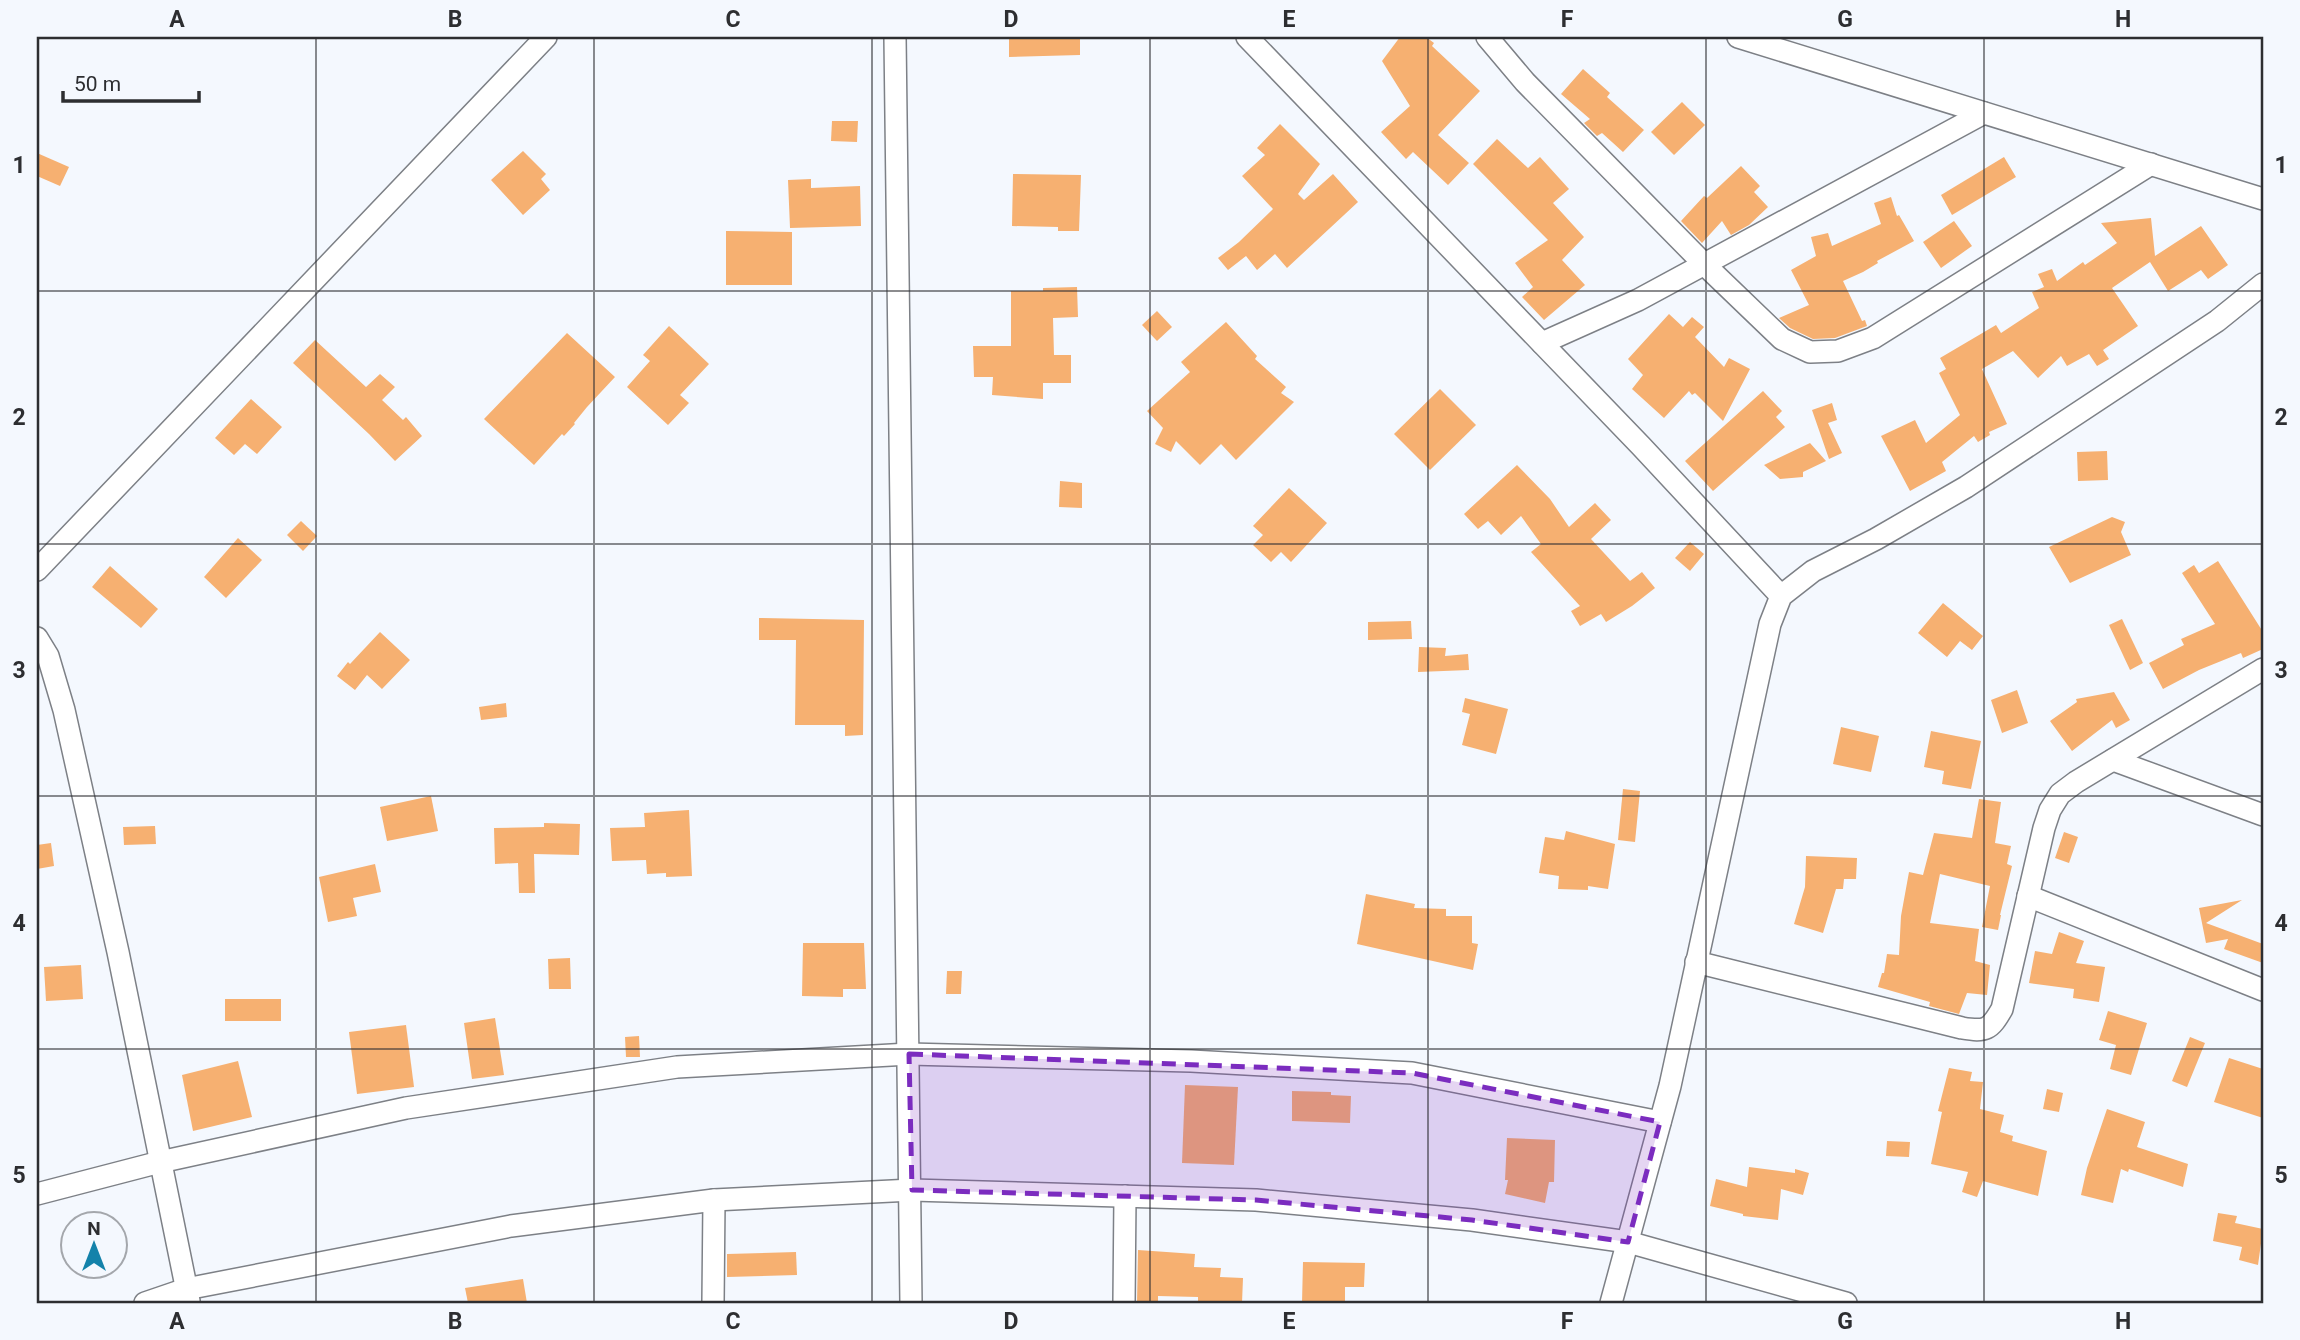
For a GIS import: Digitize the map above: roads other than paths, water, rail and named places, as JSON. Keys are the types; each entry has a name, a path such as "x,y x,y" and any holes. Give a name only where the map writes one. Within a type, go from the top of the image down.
{"street":[{"path":"37,570 547,37"},
{"path":"895,37 912,1190 911,1303"},
{"path":"1247,37 1781,596"},
{"path":"1487,37 1525,82 1705,265 1782,339 1810,352 1838,351 1872,338 2151,164"},
{"path":"1738,37 2263,199"},
{"path":"1542,343 1638,300 1983,113"},
{"path":"1611,1303 1660,1122 1770,624 1781,596 1813,571 1877,539 1966,487 2217,321 2263,284"},
{"path":"37,638 48,656 64,710 118,952 188,1296"},
{"path":"1696,961 1962,1028 1980,1031 1993,1026 2002,1009 2044,828 2050,810 2060,794 2263,669"},
{"path":"2113,760 2263,816"},
{"path":"2028,896 2263,990"},
{"path":"37,1194 160,1162 406,1108 677,1067 909,1054 1191,1061 1412,1073 1660,1122"},
{"path":"145,1303 511,1226 714,1200 912,1190 1256,1200 1472,1220 1628,1242 1846,1303"},
{"path":"1124,1303 1125,1196"},
{"path":"713,1303 714,1200"}]}
